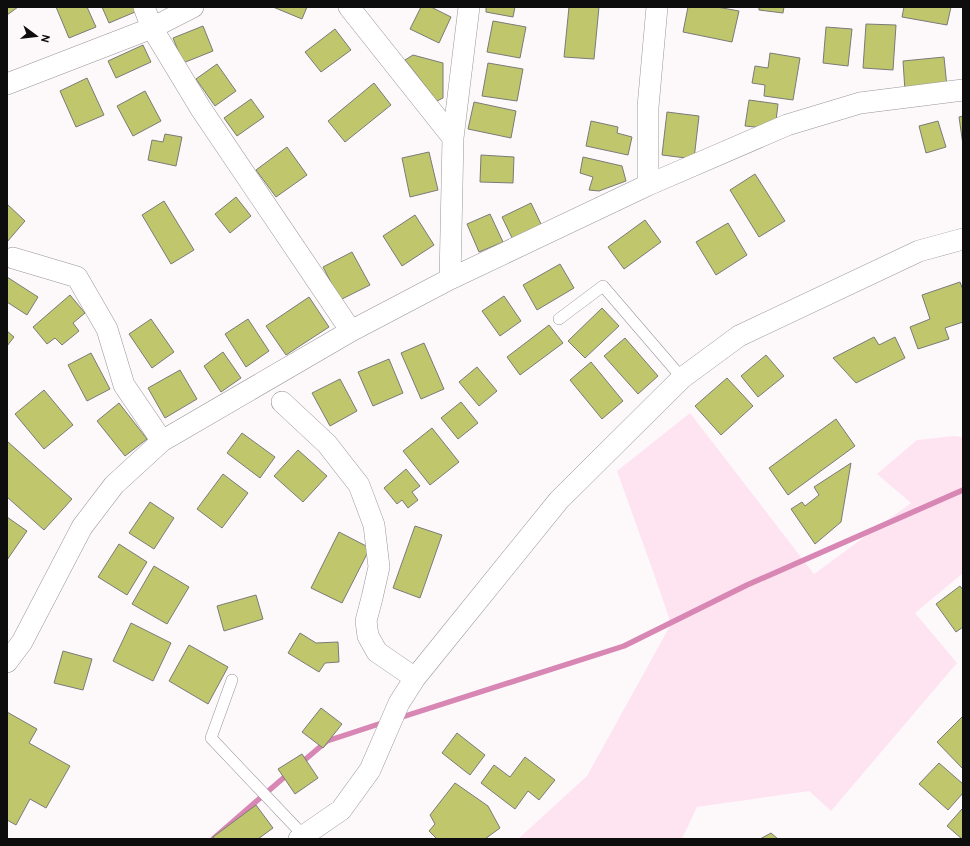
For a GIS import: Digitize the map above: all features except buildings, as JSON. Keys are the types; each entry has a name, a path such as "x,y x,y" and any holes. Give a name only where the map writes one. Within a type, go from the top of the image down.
{"street":[{"path":"144,7 152,28 201,109 351,331"},
{"path":"7,84 152,28 193,7"},
{"path":"350,7 453,138"},
{"path":"450,279 453,138 469,7"},
{"path":"648,185 648,107 657,7"},
{"path":"7,662 22,642 82,527 114,485 162,442 351,331 450,279 648,185 787,125 860,103 963,90"},
{"path":"302,837 341,810 370,770 399,703 415,678 559,500 682,378 739,336 919,251 963,239"},
{"path":"14,258 77,278 107,329 124,385 162,442"},
{"path":"282,402 327,444 359,485 374,525 379,567 366,621 368,636 377,652 415,678"}],"lane":[{"path":"558,319 603,286 682,378"},
{"path":"232,680 211,738 302,837"}],"shaded area":[{"path":"690,413 814,574 911,503 877,474 917,440 954,436 963,437 963,573 915,613 957,663 831,811 809,791 697,807 682,839 518,839 587,776 671,624 617,471"}],"waterway":[{"path":"399,718 624,646 747,585 963,490"},
{"path":"301,763 327,741 385,722"},
{"path":"213,839 288,774"}]}
